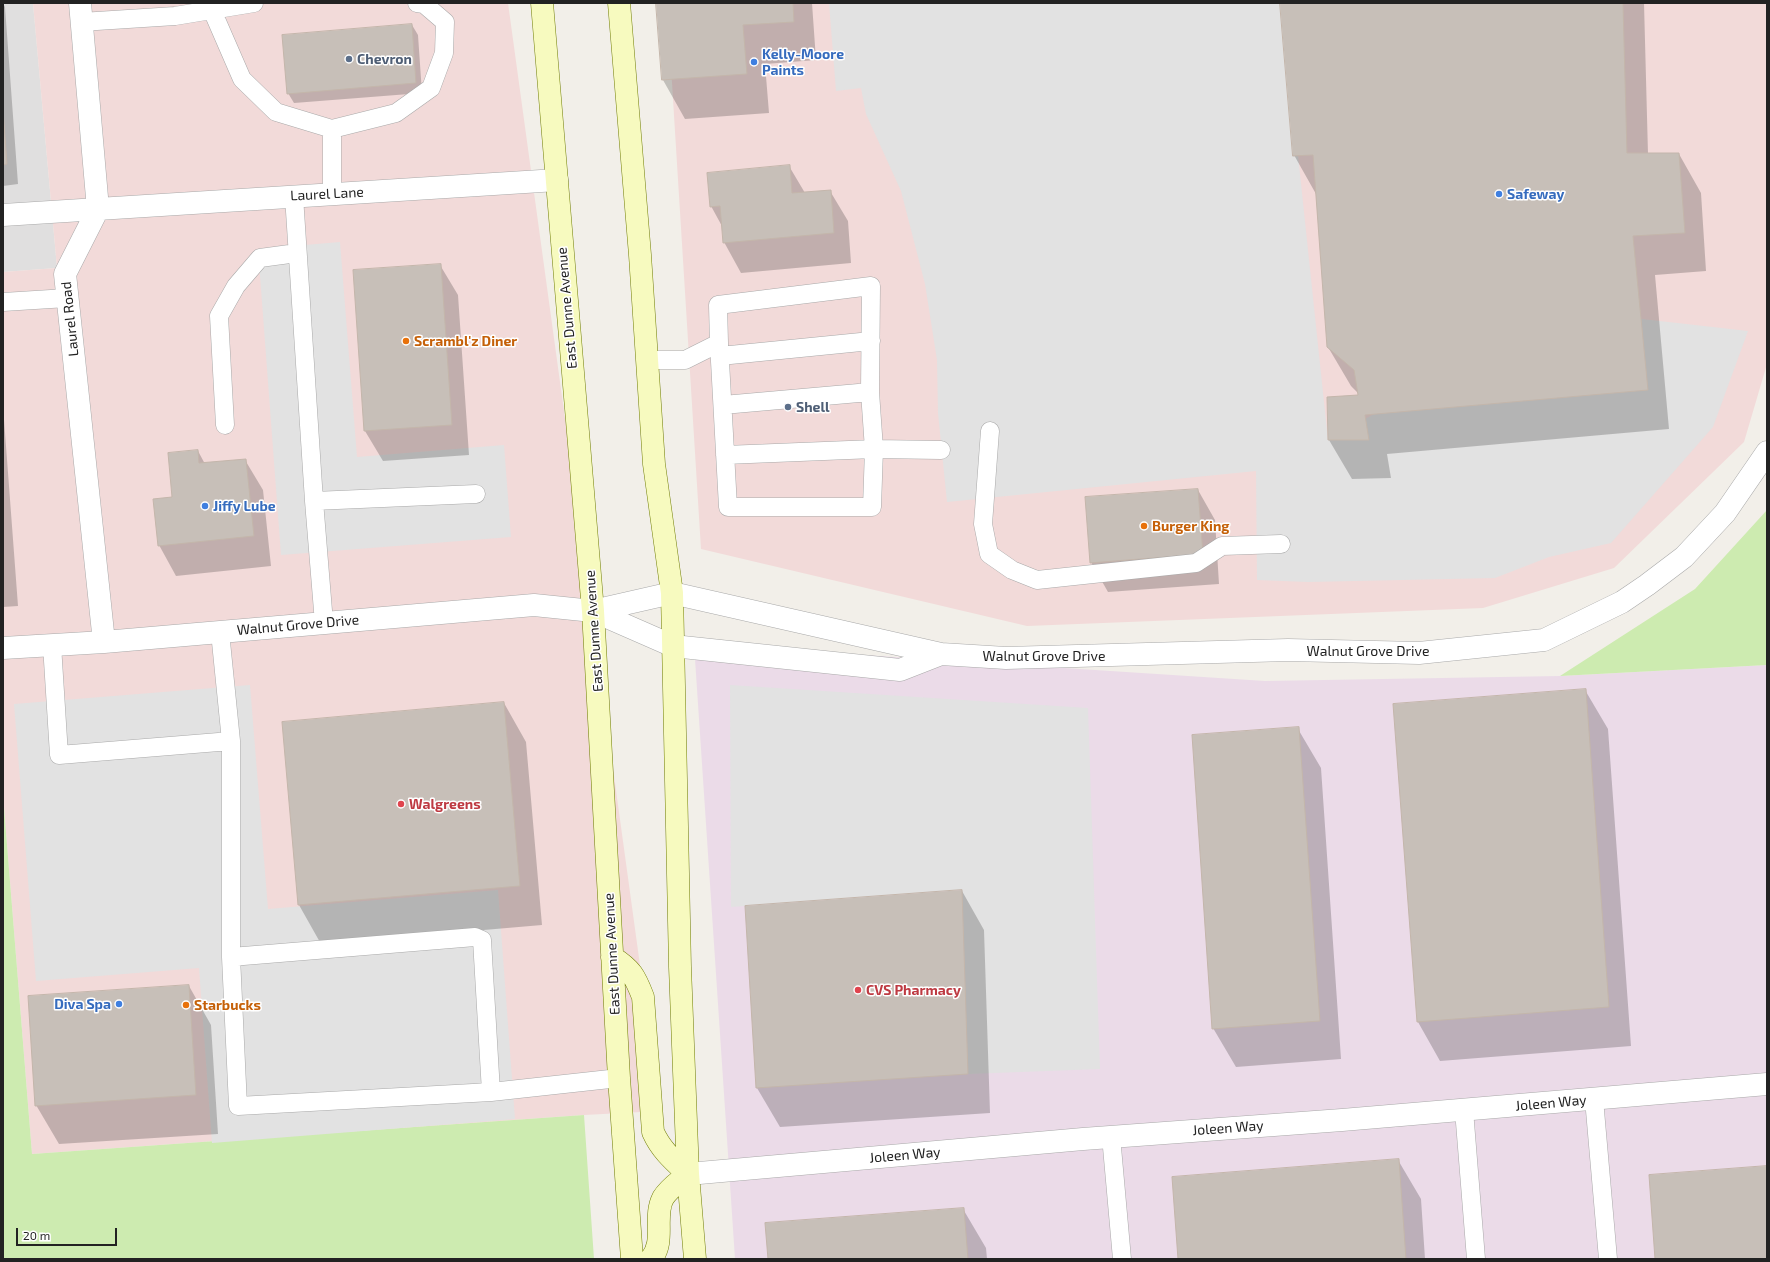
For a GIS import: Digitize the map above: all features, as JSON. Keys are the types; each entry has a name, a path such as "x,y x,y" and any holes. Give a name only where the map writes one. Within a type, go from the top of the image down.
{"main road":[{"name":"East Dunne Avenue","path":"542,3 593,611 619,1078 632,1259"},
{"path":"619,3 628,96 654,464 672,593 680,967 688,1174 695,1259"},
{"path":"612,957 626,966 636,978 643,997 653,1132 658,1144 664,1152 688,1174"},
{"path":"651,1259 657,1247 660,1236 660,1209 662,1200 667,1192 688,1174"}],"street":[{"path":"80,13 98,209"},
{"name":"Laurel Lane","path":"3,215 557,180"},
{"name":"Laurel Road","path":"98,209 65,274 104,642"},
{"name":"Walnut Grove Drive","path":"593,611 672,593 941,654 1006,658 1288,650 1419,653 1544,640 1622,602 1684,557 1725,513 1767,452"},
{"name":"Walnut Grove Drive","path":"3,648 104,642 534,605 593,611 673,646 900,670 941,654"},
{"name":"Joleen Way","path":"688,1174 1111,1136 1464,1110 1767,1084"}],"lane":[{"path":"80,13 175,16 254,3"},
{"path":"212,10 242,79 276,112 332,129 396,113 431,88 444,54 445,22 424,4 417,3"},
{"path":"332,129 332,194"},
{"path":"294,196 314,501 324,623"},
{"path":"225,426 219,316 236,286 260,258 298,253"},
{"path":"871,286 870,392 874,449 872,507 728,507 720,349 718,305 871,286"},
{"path":"3,302 67,298"},
{"path":"647,360 685,360 720,349 871,341"},
{"path":"723,405 870,392"},
{"path":"990,431 983,524 990,554 1012,570 1037,580 1196,563 1222,546 1280,544"},
{"path":"725,456 874,449 942,450"},
{"path":"314,501 476,494"},
{"path":"220,632 231,741 231,957 238,1106 491,1092 619,1078"},
{"path":"52,645 59,755 231,741"},
{"path":"231,957 475,937 482,940 491,1092"},
{"path":"1594,1099 1608,1259"},
{"path":"1464,1110 1476,1259"},
{"path":"1111,1136 1122,1259"}],"shaded area":[{"path":"3,3 33,3 57,268 3,272"},
{"path":"33,3 508,3 660,1111 584,1115 32,1154 3,795 3,272 57,268"},
{"path":"667,3 1767,3 1767,364 1744,442 1614,568 1483,608 1027,626 701,549"},
{"path":"829,3 1282,3 1328,440 1374,414 1633,318 1748,331 1713,427 1611,543 1549,557 1495,578 1308,582 1257,580 1256,471 947,502 938,413 937,360 925,284 901,191 866,114 861,88 836,91"},
{"path":"340,242 357,457 504,445 511,537 281,555 258,249"},
{"path":"694,644 1265,681 1560,676 1767,665 1767,1259 735,1259"},
{"path":"250,685 268,909 498,890 515,1119 212,1143 199,968 36,981 14,704"},
{"path":"730,685 1088,708 1100,1069 968,1074 962,890 731,907"}],"green space":[{"path":"1767,510 1767,665 1560,676 1695,589"},
{"path":"3,795 32,1154 584,1115 594,1259 3,1259"}],"building":[{"path":"656,3 793,3 794,22 743,25 747,74 662,80"},
{"name":"Safeway","path":"1280,3 1623,3 1627,153 1679,153 1685,233 1633,236 1648,390 1365,415 1369,440 1328,440 1327,397 1358,395 1354,370 1327,347 1313,155 1293,156"},
{"name":"Chevron","path":"412,24 416,83 287,94 282,35"},
{"path":"3,110 7,164 3,165"},
{"path":"790,165 792,193 831,190 834,233 723,243 720,206 710,207 707,173"},
{"path":"441,264 452,425 364,431 353,270"},
{"path":"198,450 199,463 246,459 254,536 158,546 153,499 172,497 168,453"},
{"name":"Burger King","path":"1198,489 1203,554 1090,563 1085,497"},
{"path":"1586,689 1609,1007 1417,1022 1393,704"},
{"name":"Walgreens","path":"504,702 520,886 298,905 282,722"},
{"path":"1299,727 1320,1021 1212,1029 1192,735"},
{"name":"CVS Pharmacy","path":"962,890 968,1074 756,1088 745,906"},
{"path":"189,985 196,1095 35,1106 28,996"},
{"path":"1399,1159 1406,1259 1178,1259 1172,1177"},
{"path":"1767,1166 1767,1259 1655,1259 1649,1175"},
{"path":"964,1208 968,1259 768,1259 765,1223"}],"place":[{"name":"Chevron","path":"349,59"},
{"name":"Kelly-Moore Paints","path":"754,62"},
{"name":"Safeway","path":"1499,194"},
{"name":"Scrambl'z Diner","path":"406,341"},
{"name":"Shell","path":"788,407"},
{"name":"Jiffy Lube","path":"205,506"},
{"name":"Burger King","path":"1144,526"},
{"name":"Walgreens","path":"401,804"},
{"name":"CVS Pharmacy","path":"858,990"},
{"name":"Diva Spa","path":"119,1004"},
{"name":"Starbucks","path":"186,1005"}]}
